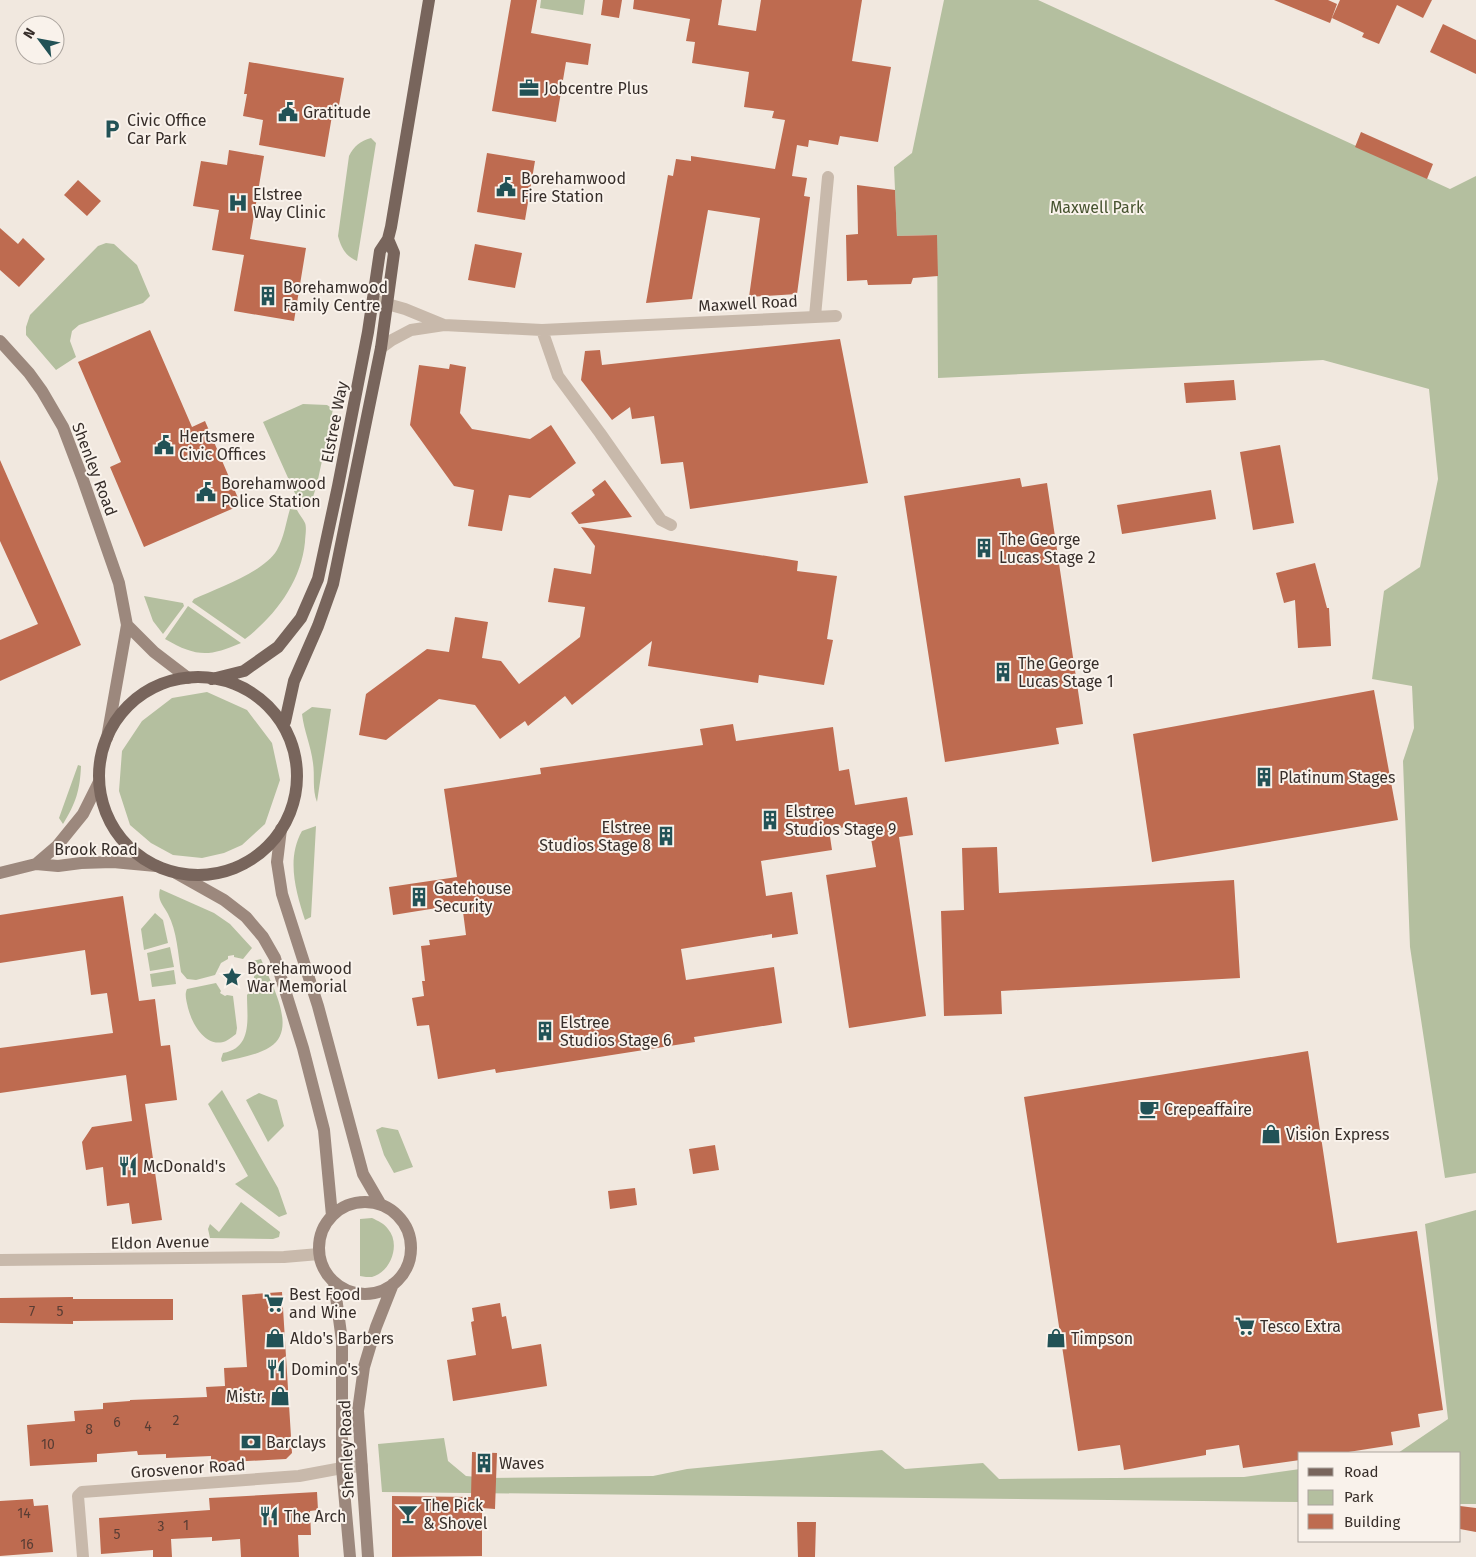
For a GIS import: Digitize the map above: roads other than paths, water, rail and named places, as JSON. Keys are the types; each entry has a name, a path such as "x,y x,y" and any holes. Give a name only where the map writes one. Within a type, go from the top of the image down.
{"main road":[{"name":"Elstree Way","path":"212,679 244,671 278,647 301,618 318,579 338,486 373,300 380,251 388,240 429,0"},
{"name":"Elstree Way","path":"285,722 294,681 318,626 333,584 381,348 394,253 388,240"},
{"name":"Shenley Road","path":"0,341 29,373 63,427 86,486 119,583 127,625 107,738"},
{"path":"127,625 154,652 188,678"},
{"path":"176,873 198,876 221,873 244,864 265,849 292,809 297,784 293,748 285,722 258,698 236,685 212,679 188,678 162,685 141,696 121,715 107,738 101,754 100,782 102,802 114,828 122,840 137,855 156,866 176,873 224,900 246,917 263,936 275,958 303,1048 324,1130 332,1216"},
{"name":"Brook Road","path":"36,864 57,846 83,814 100,782"},
{"path":"280,829 277,862 282,894 318,1006 363,1174 381,1205"},
{"name":"Brook Road","path":"0,873 36,864 58,866 113,862 156,866"},
{"path":"357,1203 371,1203 381,1205 398,1217 405,1226 410,1242 409,1259 405,1269 393,1284 379,1292 363,1294 348,1291 334,1282 327,1274 319,1254 321,1233 332,1216 344,1208 357,1203"},
{"name":"Shenley Road","path":"334,1282 342,1341 342,1468 350,1557"},
{"name":"Shenley Road","path":"368,1557 358,1411 364,1367 376,1327 393,1284"}],"street":[{"name":"Maxwell Road","path":"381,348 411,330 444,325 542,330 815,316 828,177"},
{"name":"Maxwell Road","path":"373,300 444,325"},
{"path":"815,316 836,316"},
{"path":"542,330 558,376 661,520 671,525"},
{"name":"Eldon Avenue","path":"0,1260 284,1257 319,1254"},
{"name":"Grosvenor Road","path":"83,1557 78,1496 82,1492 299,1476 362,1466"}],"place":[{"name":"Jobcentre Plus","path":"529,88"},
{"name":"Gratitude","path":"288,112"},
{"name":"Civic Office Car Park","path":"112,129"},
{"name":"Borehamwood Fire Station","path":"506,187"},
{"name":"Elstree Way Clinic","path":"238,203"},
{"name":"Borehamwood Family Centre","path":"268,296"},
{"name":"Hertsmere Civic Offices","path":"164,445"},
{"name":"Borehamwood Police Station","path":"206,492"},
{"name":"The George Lucas Stage 2","path":"984,548"},
{"name":"The George Lucas Stage 1","path":"1003,672"},
{"name":"Platinum Stages","path":"1264,777"},
{"name":"Elstree Studios Stage 9","path":"770,820"},
{"name":"Elstree Studios Stage 8","path":"666,836"},
{"name":"Gatehouse Security","path":"419,897"},
{"name":"Borehamwood War Memorial","path":"232,977"},
{"name":"Elstree Studios Stage 6","path":"545,1031"},
{"name":"Crepeaffaire","path":"1149,1109"},
{"name":"Vision Express","path":"1271,1134"},
{"name":"McDonald's","path":"128,1166"},
{"name":"Best Food and Wine","path":"274,1303"},
{"name":"Tesco Extra","path":"1245,1326"},
{"name":"Aldo's Barbers","path":"275,1338"},
{"name":"Timpson","path":"1056,1338"},
{"name":"Domino's","path":"276,1369"},
{"name":"Mistr.","path":"280,1396"},
{"name":"Barclays","path":"251,1442"},
{"name":"Waves","path":"484,1463"},
{"name":"The Pick & Shovel","path":"408,1514"},
{"name":"The Arch","path":"269,1516"}],"park label":[{"name":"Maxwell Park","path":"1097,207"}]}
